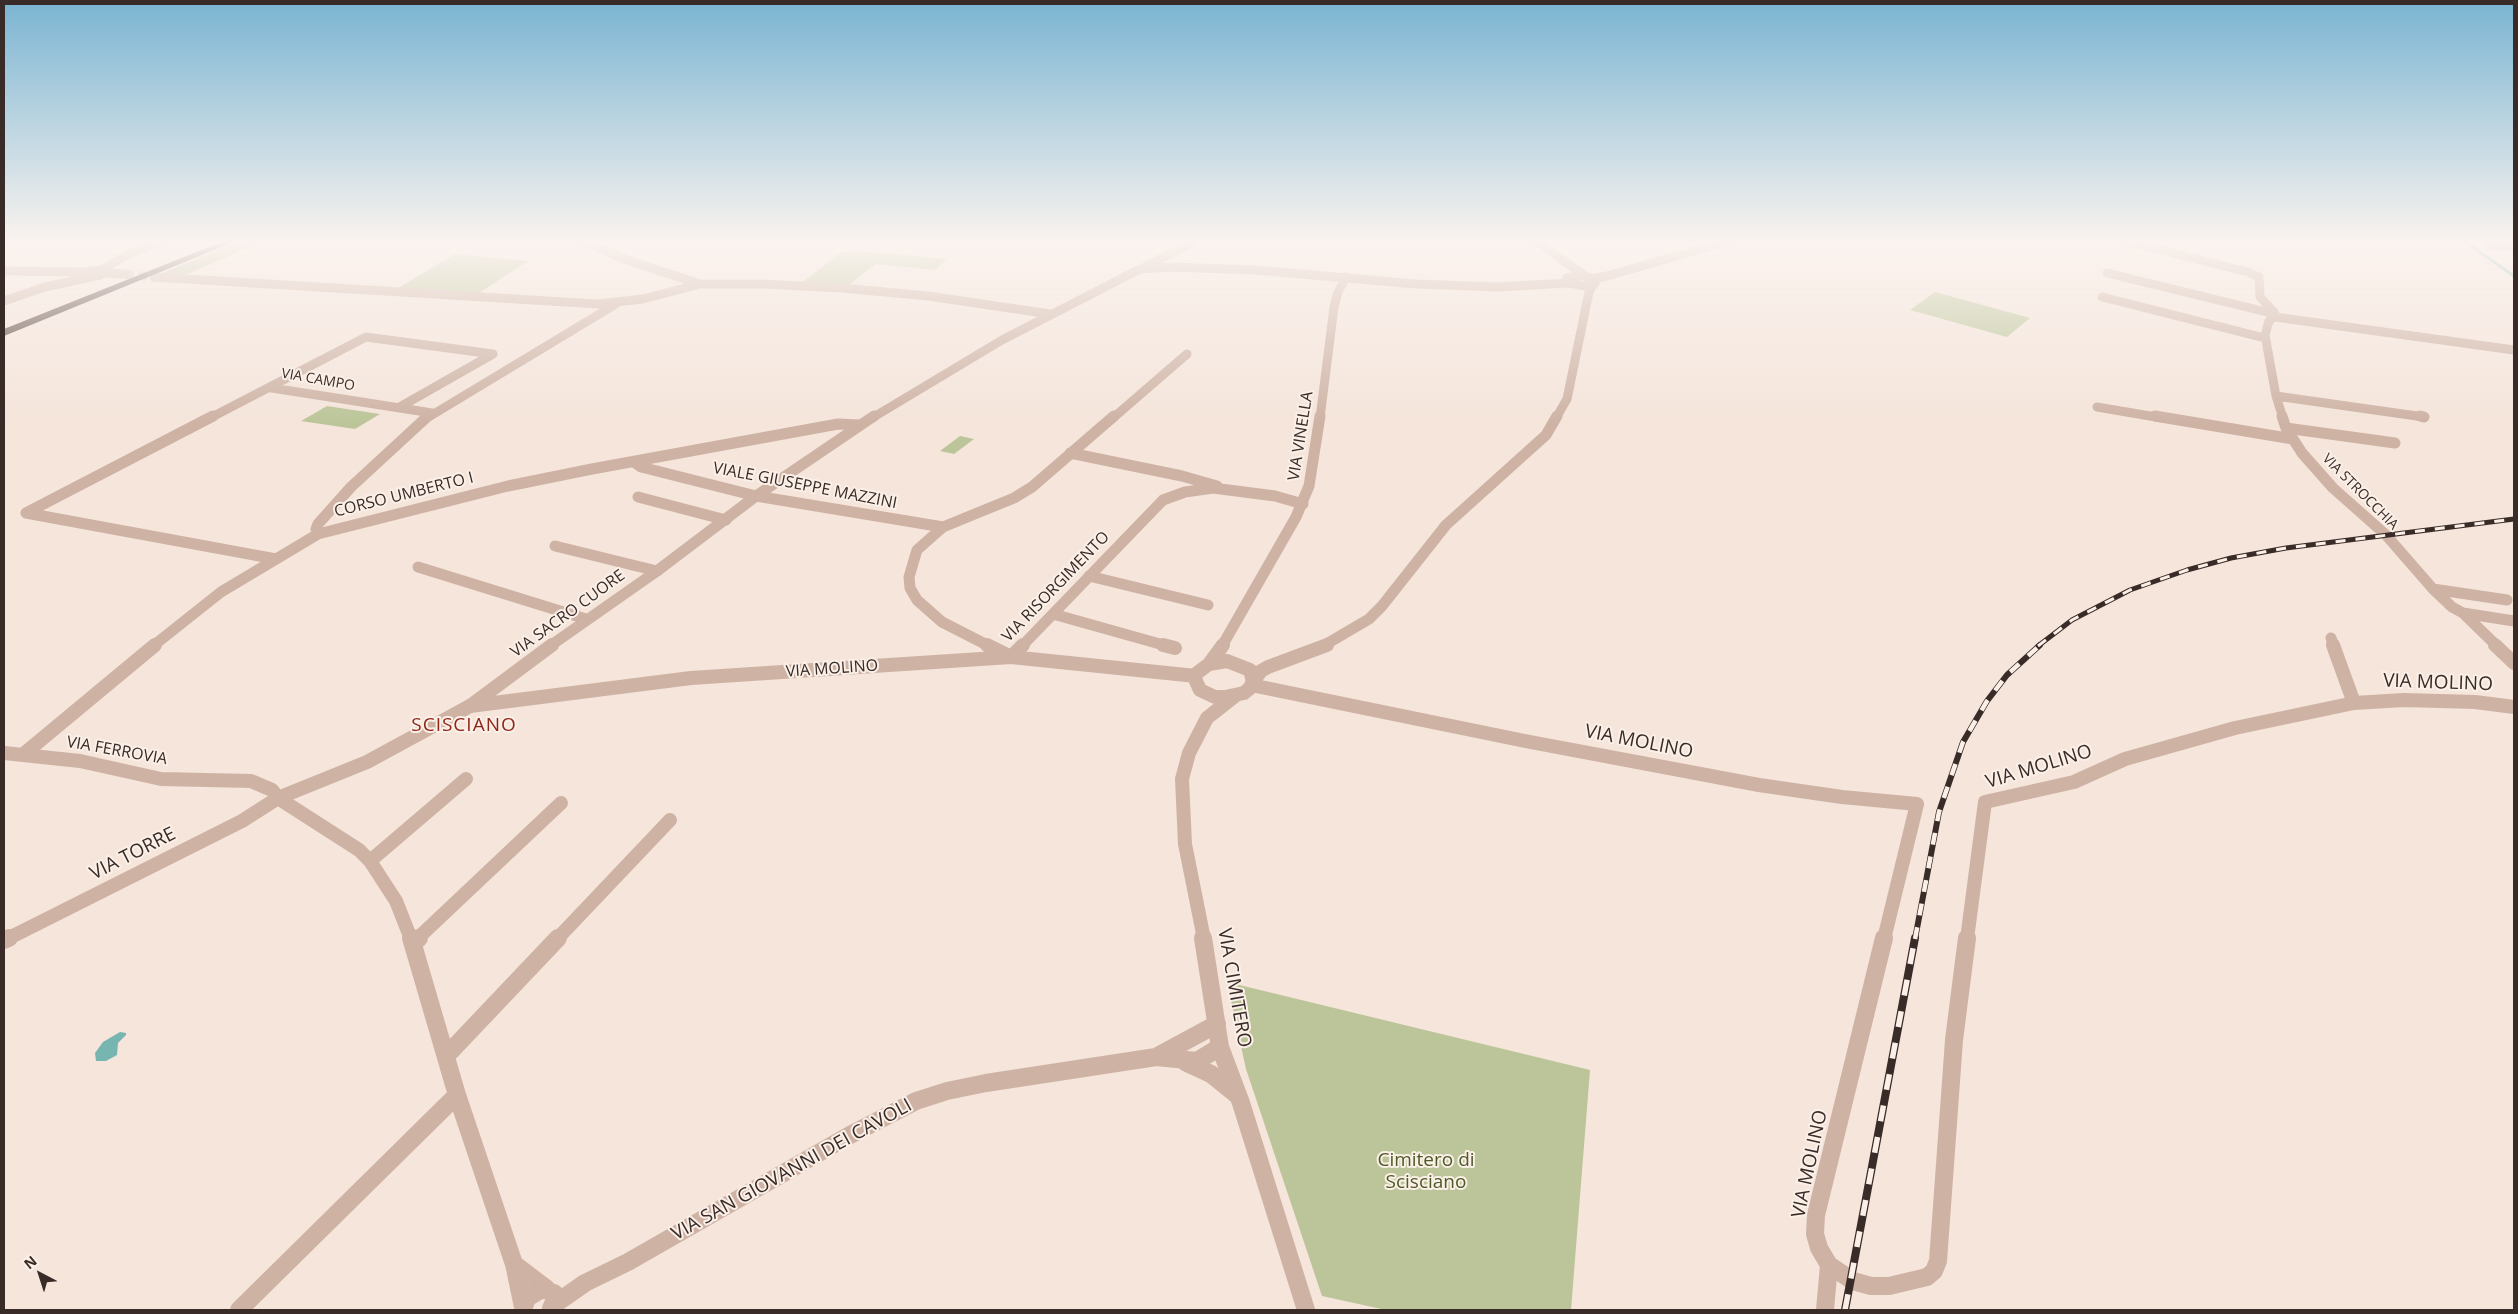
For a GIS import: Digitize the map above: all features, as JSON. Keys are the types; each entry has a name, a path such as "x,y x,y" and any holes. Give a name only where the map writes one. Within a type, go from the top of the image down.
{"highway":[{"path":"4,327 71,300"},
{"path":"4,333 85,300"}],"street":[{"path":"537,300 598,304 635,300"},
{"path":"957,300 1050,314"},
{"name":"VIA SACRO CUORE","path":"278,798 367,762 470,706 586,619 657,571 756,496 860,425 954,367 1077,300"},
{"name":"VIA VINELLA","path":"1209,664 1225,642 1307,492 1312,475 1336,300"},
{"path":"1202,725 1213,712 1235,696 1244,692 1261,671 1338,639 1369,619 1382,606 1446,525 1546,435 1567,398 1587,300"},
{"path":"2115,300 2265,338 2269,321 2275,316"},
{"path":"2214,300 2275,316 2514,350"},
{"path":"2263,300 2275,316"},
{"path":"318,534 316,529 318,524 351,487 432,413 618,303"},
{"name":"VIA CAMPO","path":"272,388 366,337 493,354 398,408"},
{"name":"VIA STROCCHIA","path":"2265,338 2276,396 2286,428 2302,453 2332,488 2386,535 2452,608 2463,613 2514,663"},
{"name":"VIA RISORGIMENTO","path":"1187,354 1032,487 1018,496 943,527 917,550 911,565 910,588 927,611 942,622 1011,657 1163,500 1185,492 1226,489 1275,496"},
{"path":"272,388 26,513 276,559"},
{"name":"VIA CAMPO","path":"272,388 432,413"},
{"path":"2276,396 2424,417"},
{"path":"2097,407 2293,439"},
{"name":"CORSO UMBERTO I","path":"25,753 184,621 222,592 318,534 508,486 838,424 860,425"},
{"path":"2286,428 2395,443"},
{"path":"1070,453 1182,476 1226,489"},
{"name":"VIALE GIUSEPPE MAZZINI","path":"634,462 641,467 756,496 943,527"},
{"path":"1275,496 1307,492"},
{"path":"1275,496 1302,504"},
{"path":"638,497 726,520"},
{"path":"555,546 657,571"},
{"path":"418,567 586,619"},
{"path":"1089,576 1208,605"},
{"path":"2433,589 2507,600"},
{"path":"2463,613 2514,621"},
{"path":"1052,614 1175,648"},
{"path":"2331,638 2354,703"},
{"path":"1225,642 1227,649 1253,676 1252,684"},
{"path":"1202,725 1205,708 1200,690 1196,684 1196,676 1202,668 1209,664 1227,661 1244,666 1306,652"},
{"name":"VIA MOLINO","path":"470,706 691,678 1011,657 1196,676"},
{"name":"VIA MOLINO","path":"1252,684 1526,741 1759,785 1842,797 1917,804 1816,1215 1816,1234 1829,1265 1853,1281 1871,1286 1890,1286 1927,1277 1934,1271 1938,1260 1954,1040 1985,802 2074,782 2125,759 2235,728 2354,703 2404,700 2474,702 2514,706"},
{"path":"1200,690 1215,697 1235,696"},
{"name":"VIA CIMITERO","path":"1202,725 1190,753 1182,779 1183,811 1185,844 1211,976 1220,1047 1238,1096 1306,1310"},
{"name":"VIA FERROVIA","path":"4,752 80,761 161,779 251,781 272,790 278,798"},
{"path":"370,861 466,779"},
{"name":"VIA SAN GIOVANNI DEI CAVOLI","path":"278,798 359,850 370,861 396,901 413,943 457,1095 514,1264 523,1309"},
{"name":"VIA TORRE","path":"5,938 80,904 242,821 278,798"},
{"path":"413,943 562,802"},
{"path":"446,1056 670,820"},
{"name":"VIA SAN GIOVANNI DEI CAVOLI","path":"1156,1057 1217,1024"},
{"name":"VIA SAN GIOVANNI DEI CAVOLI","path":"523,1309 532,1294 550,1299 628,1262 850,1135 916,1101 947,1091 986,1083 1156,1057 1197,1060 1206,1057 1220,1047"},
{"name":"VIA SAN GIOVANNI DEI CAVOLI","path":"1180,1060 1211,1074 1238,1096"},
{"path":"239,1310 457,1095"},
{"path":"514,1264 550,1299"},
{"path":"1826,1310 1829,1265"}],"green space":[{"path":"1923,300 1965,300 2030,318 2007,337 1910,310"},
{"path":"327,406 380,414 355,429 301,421"},
{"path":"960,436 974,439 954,454 940,451"},
{"name":"Cimitero di Scisciano","path":"1227,982 1590,1070 1571,1310 1386,1310 1322,1296 1246,1069"}],"water":[{"path":"120,1032 126,1033 126,1035 118,1043 117,1055 106,1061 96,1061 95,1053 103,1042"}],"railway":[{"path":"2038,646 2072,620 2130,590 2187,570 2231,558 2286,548 2514,519"},
{"path":"1915,939 1939,812 1963,742 1987,701 2007,675 2040,645"},
{"path":"1845,1310 1915,938"}],"district":[{"name":"SCISCIANO","path":"464,726"}]}
